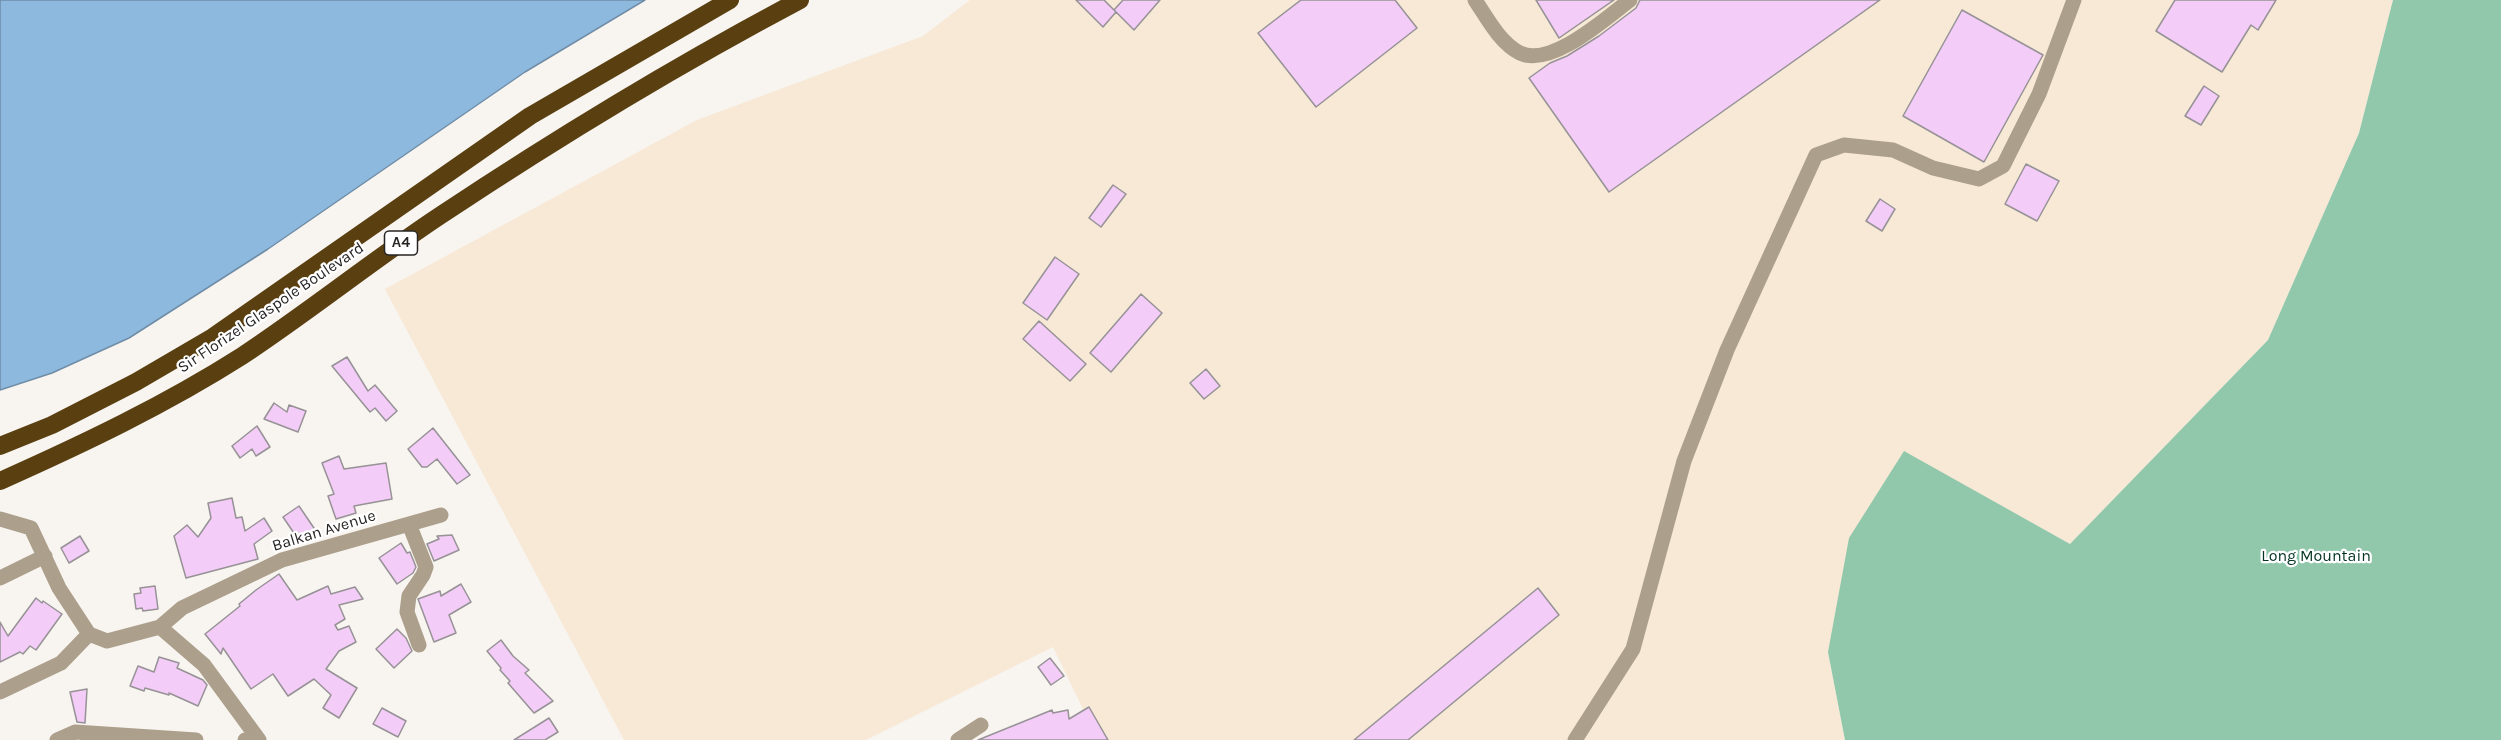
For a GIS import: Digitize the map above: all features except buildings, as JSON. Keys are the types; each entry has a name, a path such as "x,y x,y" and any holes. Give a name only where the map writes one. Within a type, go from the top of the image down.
{"highway":[{"name":"Sir Florizel Glaspole Boulevard","path":"0,446 52,424 136,382 213,337 530,116 730,0"},
{"name":"Sir Florizel Glaspole Boulevard","path":"0,481 72,449 169,400 214,373 315,306 439,216 711,47 800,0"}],"street":[{"path":"1475,0 1502,38 1521,54 1539,56 1556,52 1630,0"},
{"path":"1575,740 1633,649 1684,461 1727,350 1816,155 1844,145 1893,150 1933,168 1979,179 2003,166 2039,94 2074,0"},
{"name":"Balkan Avenue","path":"160,627 182,608 282,560 441,514"},
{"path":"0,519 32,528 59,588 89,634 107,641 160,627 204,665 259,740"},
{"path":"409,524 426,567 423,576 409,596 407,612 419,645"},
{"path":"0,578 45,556"},
{"path":"0,692 61,663 89,634"},
{"path":"958,740 981,725"},
{"path":"57,740 75,732 196,740"},
{"path":"245,740 259,740"}],"shaded area":[{"path":"970,0 2393,0 2359,133 2268,340 2070,544 1904,452 1828,652 1845,740 1098,740 1053,647 866,740 624,740 385,289 697,120 923,36"}],"green space":[{"name":"Long Mountain","path":"2393,0 2501,0 2501,740 1845,740 1828,652 1849,538 1904,451 2070,544 2268,340 2359,133"}],"water":[{"path":"0,0 645,0 525,72 268,249 129,338 52,373 0,390"}]}
